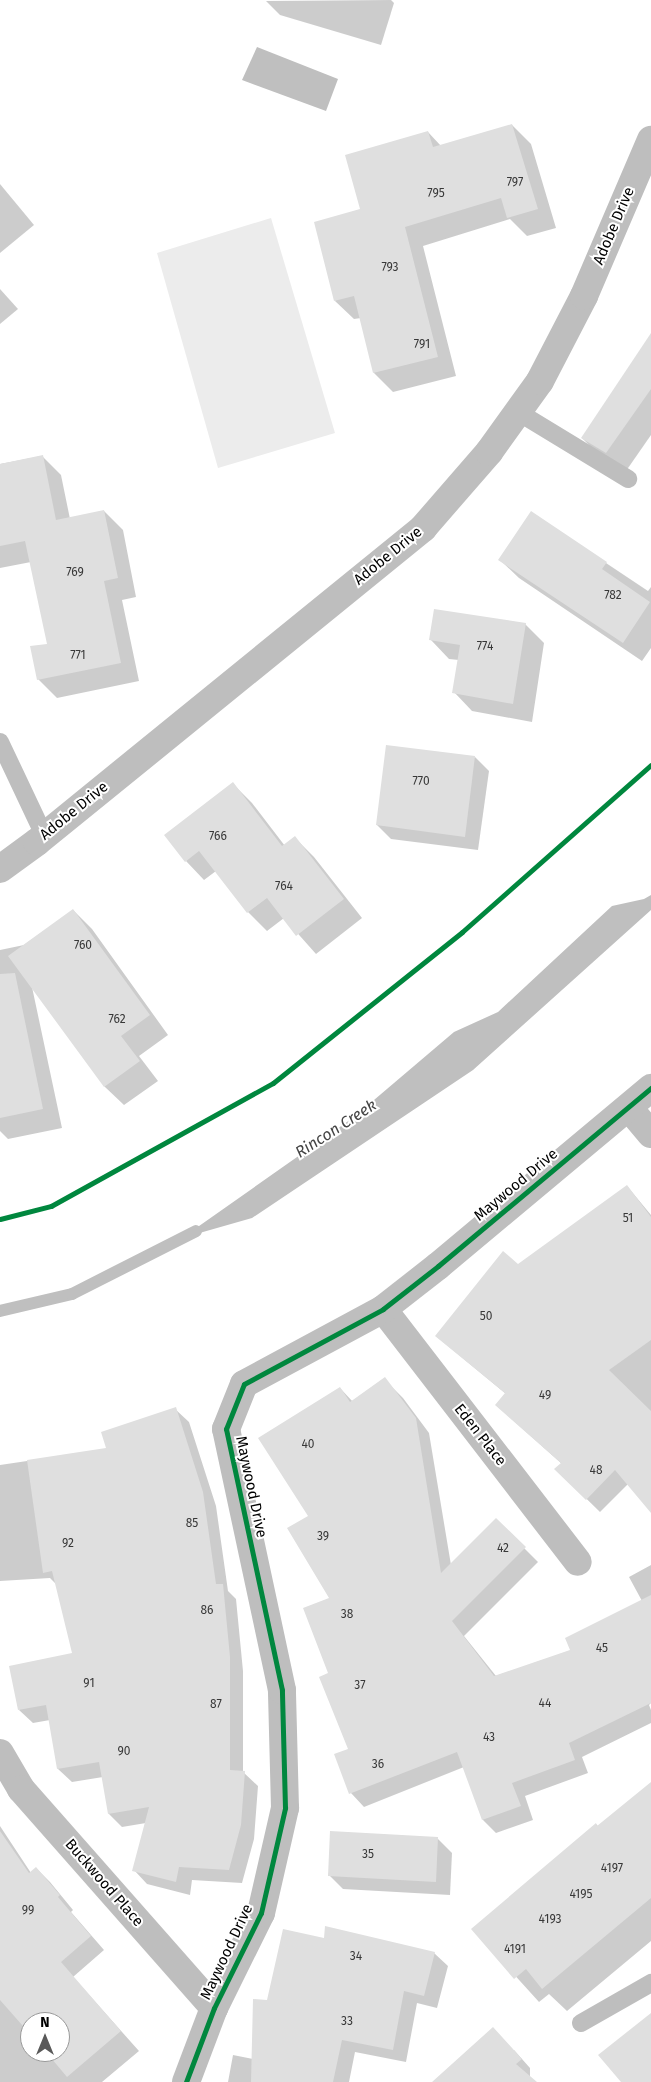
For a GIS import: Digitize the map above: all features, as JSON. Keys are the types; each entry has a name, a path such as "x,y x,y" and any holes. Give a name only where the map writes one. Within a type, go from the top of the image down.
{"street":[{"name":"Adobe Drive","path":"0,869 44,836 423,528 489,452 540,382 584,296 651,140"},
{"name":"Maywood Drive","path":"186,2082 214,2008 261,1913 285,1808 282,1690 226,1429 244,1384 383,1308 651,1088"},
{"path":"629,1108 651,1134"},
{"name":"Eden Place","path":"383,1308 578,1562"},
{"name":"Buckwood Place","path":"0,1753 21,1789 214,2008"}],"lane":[{"path":"518,412 628,479"},
{"path":"0,742 44,836"},
{"path":"581,2022 651,1983"}],"shaded area":[{"path":"257,47 338,79 326,111 242,80"},
{"path":"271,218 335,433 218,468 157,253"},
{"path":"651,895 651,910 473,1070 252,1218 182,1238 354,1117 454,1032 498,1012 612,906 644,899"}],"building":[{"path":"512,124 538,209 507,218 501,198 405,227 438,357 373,373 354,296 334,301 314,222 360,209 345,155 428,131 433,147"},
{"path":"651,333 651,389 606,453 581,438"},
{"path":"43,455 56,520 104,510 118,578 104,581 121,663 37,680 30,646 47,644 25,541 0,546 0,464"},
{"path":"531,511 607,562 602,569 650,602 623,643 498,560"},
{"path":"434,609 526,623 513,704 452,693 460,645 429,640"},
{"path":"386,745 475,756 465,837 376,825"},
{"path":"233,782 282,846 295,836 344,899 296,936 267,898 247,913 199,851 185,862 164,835"},
{"path":"73,909 150,1015 121,1036 140,1061 104,1087 8,956"},
{"path":"15,973 43,1109 0,1118 0,974"},
{"path":"627,1185 651,1217 651,1340 609,1370 651,1411 651,1513 615,1470 586,1500 554,1469 561,1463 495,1405 505,1393 435,1336 503,1251 518,1264"},
{"path":"385,1377 416,1418 441,1573 496,1518 526,1547 452,1621 494,1676 570,1650 565,1638 651,1595 651,1703 569,1743 575,1760 512,1783 521,1806 482,1820 457,1752 349,1794 334,1754 348,1749 319,1677 328,1673 303,1608 329,1598 287,1528 308,1516 258,1438 340,1387 350,1402"},
{"path":"176,1407 203,1492 216,1584 223,1584 230,1657 230,1770 245,1771 241,1825 229,1870 179,1867 176,1882 132,1871 149,1807 108,1814 99,1762 57,1769 46,1705 18,1710 9,1666 72,1653 52,1571 43,1573 27,1460 106,1448 101,1432"},
{"path":"651,1782 651,1898 542,1989 526,1969 514,1979 471,1929 596,1823 597,1826"},
{"path":"0,1831 29,1873 36,1867 91,1936 61,1962 121,2031 67,2077 54,2062 70,2062 70,2012 20,2012 20,2023 0,2000"},
{"path":"330,1831 438,1837 436,1882 328,1876"},
{"path":"325,1926 435,1952 424,1996 404,1991 393,2050 342,2040 333,2082 251,2082 253,1999 267,2000 283,1929 324,1938"},
{"path":"651,2013 651,2082 621,2082 598,2055"},
{"path":"493,2027 522,2059 516,2064 537,2082 432,2082"}],"waterway":[{"name":"Rincon Creek","path":"0,1311 72,1294 196,1231"}],"cycle path":[{"path":"0,1219 51,1206 273,1083 462,932 651,765"},
{"path":"186,2082 214,2008 261,1913 285,1808 282,1690 226,1429 244,1384 383,1309 438,1266 651,1088"}]}
